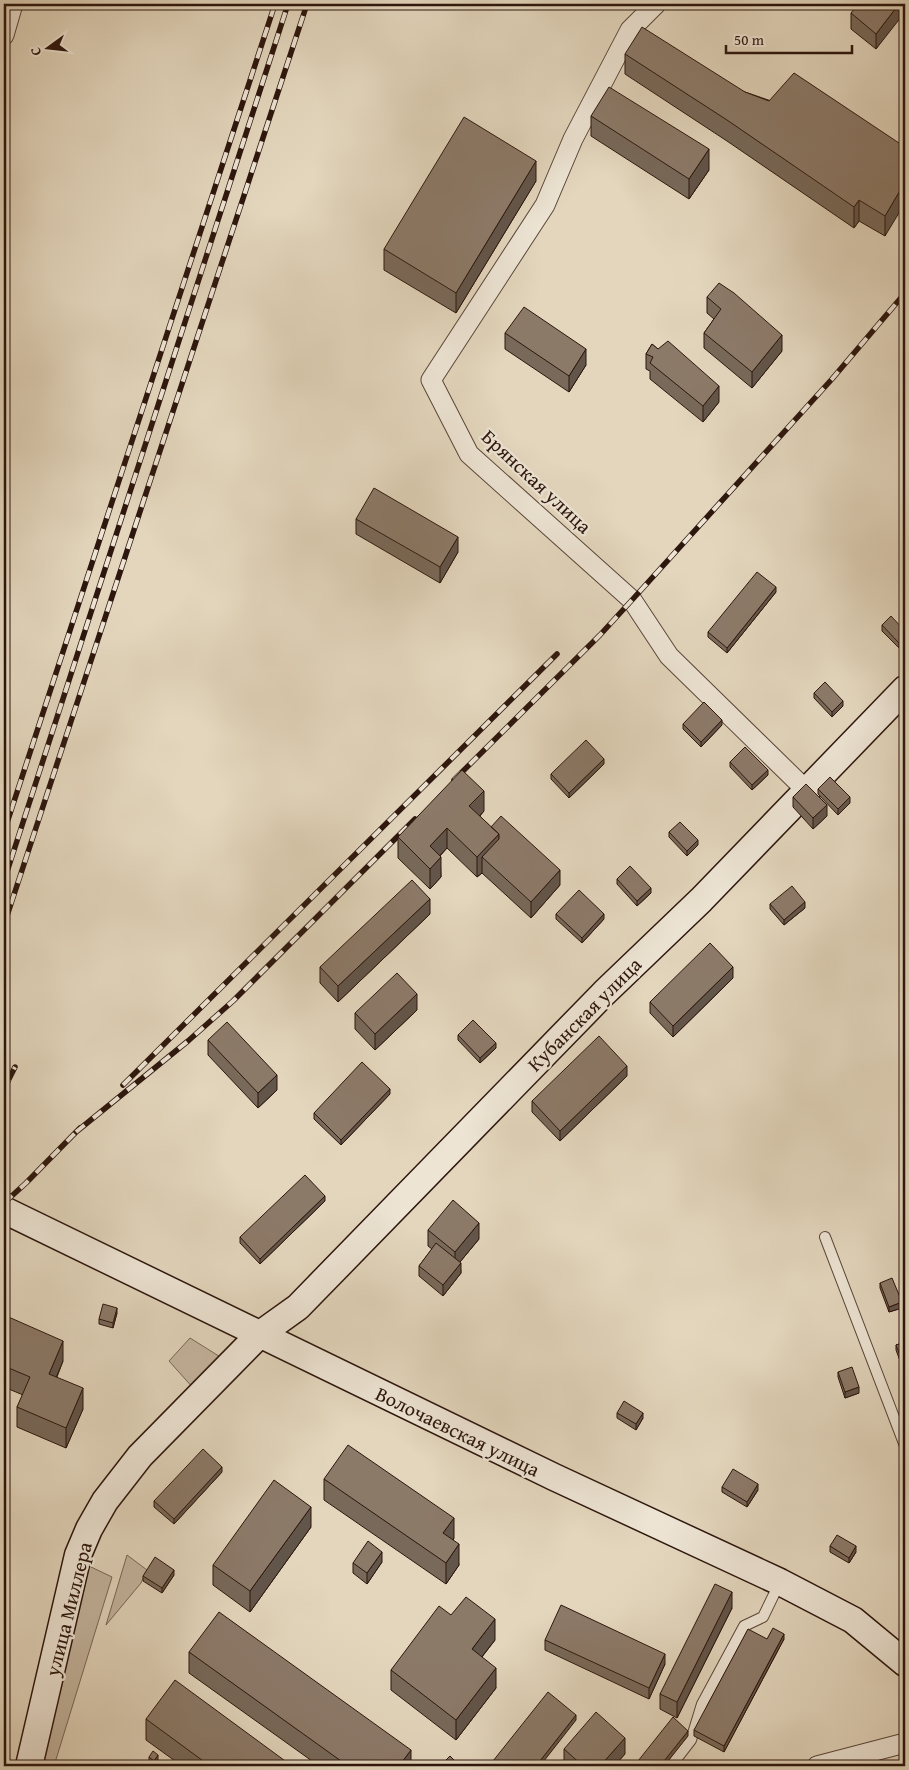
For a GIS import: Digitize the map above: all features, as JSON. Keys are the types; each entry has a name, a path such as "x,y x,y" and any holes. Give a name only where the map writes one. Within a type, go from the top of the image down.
{"main road":[{"name":"Кубанская улица","path":"259,1335 298,1307 604,993 701,900 905,689"},
{"name":"Волочаевская улица","path":"4,1210 554,1477 780,1582 853,1620 905,1663"},
{"name":"улица Миллера","path":"29,1766 78,1556 89,1529 105,1501 140,1456 259,1335"}],"street":[{"path":"4,35 13,4"},
{"name":"Брянская улица","path":"656,4 630,30 572,139 545,205 431,380 469,454 632,600 668,656 807,791"},
{"path":"817,1766 905,1743"}],"lane":[{"path":"825,1237 905,1446"},
{"path":"671,1766 691,1740 702,1704 744,1626 764,1616 780,1582"}],"shaded area":[{"path":"190,1338 222,1358 194,1389 169,1361"},
{"path":"127,1555 147,1570 141,1583 106,1625"},
{"path":"89,1566 112,1577 54,1766 40,1766"}],"building":[{"path":"858,4 899,4 876,34 851,13"},
{"path":"642,27 745,92 769,101 794,73 905,147 905,182 885,216 859,200 854,207 727,120 625,54"},
{"path":"609,87 709,149 689,179 591,116"},
{"path":"464,117 536,161 456,293 384,249"},
{"path":"719,283 734,293 782,335 752,372 704,333 721,309 707,297"},
{"path":"524,307 586,349 569,376 505,333"},
{"path":"668,341 719,386 703,406 650,363 653,357 646,354 652,344 658,349"},
{"path":"374,488 458,537 440,567 356,519"},
{"path":"757,572 776,587 727,648 708,632"},
{"path":"891,616 905,631 905,636 899,643 882,625"},
{"path":"825,682 843,701 832,712 814,693"},
{"path":"704,702 722,720 701,742 683,724"},
{"path":"586,740 604,759 569,793 551,774"},
{"path":"745,747 768,770 752,785 730,762"},
{"path":"462,770 484,791 469,806 499,834 477,857 447,828 430,846 441,857 430,869 398,837"},
{"path":"830,777 850,797 838,809 818,789"},
{"path":"806,784 827,805 813,818 793,797"},
{"path":"501,816 560,870 531,902 482,857 499,839 499,834 491,827"},
{"path":"680,822 698,840 687,851 669,832"},
{"path":"630,866 651,888 637,901 617,879"},
{"path":"412,880 430,899 338,986 320,967"},
{"path":"792,886 805,902 784,920 770,904"},
{"path":"579,890 604,914 582,938 556,914"},
{"path":"710,943 733,967 673,1026 650,1002"},
{"path":"397,973 417,994 375,1034 355,1013"},
{"path":"473,1020 496,1043 480,1058 458,1035"},
{"path":"227,1022 277,1075 258,1093 208,1040"},
{"path":"599,1036 627,1066 560,1131 532,1101"},
{"path":"362,1062 390,1089 341,1140 314,1113"},
{"path":"305,1175 325,1196 260,1259 240,1237"},
{"path":"453,1200 479,1223 455,1252 428,1230"},
{"path":"436,1243 461,1263 443,1285 419,1266"},
{"path":"892,1278 902,1302 889,1307 880,1283"},
{"path":"103,1304 117,1308 113,1323 99,1319"},
{"path":"4,1315 63,1341 49,1374 83,1388 66,1428 17,1407 30,1377 4,1366"},
{"path":"905,1342 905,1362 903,1363 896,1345"},
{"path":"852,1367 859,1387 845,1392 838,1372"},
{"path":"624,1401 643,1413 636,1424 617,1413"},
{"path":"348,1445 454,1518 443,1533 459,1544 446,1563 324,1479"},
{"path":"203,1449 222,1467 174,1519 154,1501"},
{"path":"733,1469 758,1484 747,1502 722,1487"},
{"path":"274,1480 311,1507 250,1591 213,1565"},
{"path":"837,1535 856,1546 849,1558 830,1546"},
{"path":"368,1541 382,1552 367,1573 353,1563"},
{"path":"155,1557 174,1570 162,1588 143,1576"},
{"path":"715,1584 732,1592 677,1702 660,1694"},
{"path":"466,1597 495,1619 472,1649 496,1668 456,1720 391,1670 439,1606 451,1615"},
{"path":"561,1605 665,1654 649,1688 545,1640"},
{"path":"219,1612 411,1750 399,1766 348,1766 189,1652"},
{"path":"773,1628 784,1634 724,1746 694,1730 748,1629 767,1639"},
{"path":"175,1680 292,1766 210,1766 146,1719"},
{"path":"548,1692 576,1715 536,1766 489,1766"},
{"path":"596,1712 625,1738 600,1766 583,1766 564,1749"},
{"path":"673,1717 688,1731 660,1766 634,1766"},
{"path":"153,1751 158,1755 154,1761 149,1757"},
{"path":"450,1756 460,1766 440,1766"}],"railway":[{"path":"4,832 275,4"},
{"path":"4,881 288,4"},
{"path":"4,925 307,4"},
{"path":"454,780 600,635 832,379 905,293"},
{"path":"123,1085 557,654"},
{"path":"76,1132 188,1041 233,1001 415,819"},
{"path":"4,1089 15,1067"},
{"path":"4,1203 80,1128"}]}
